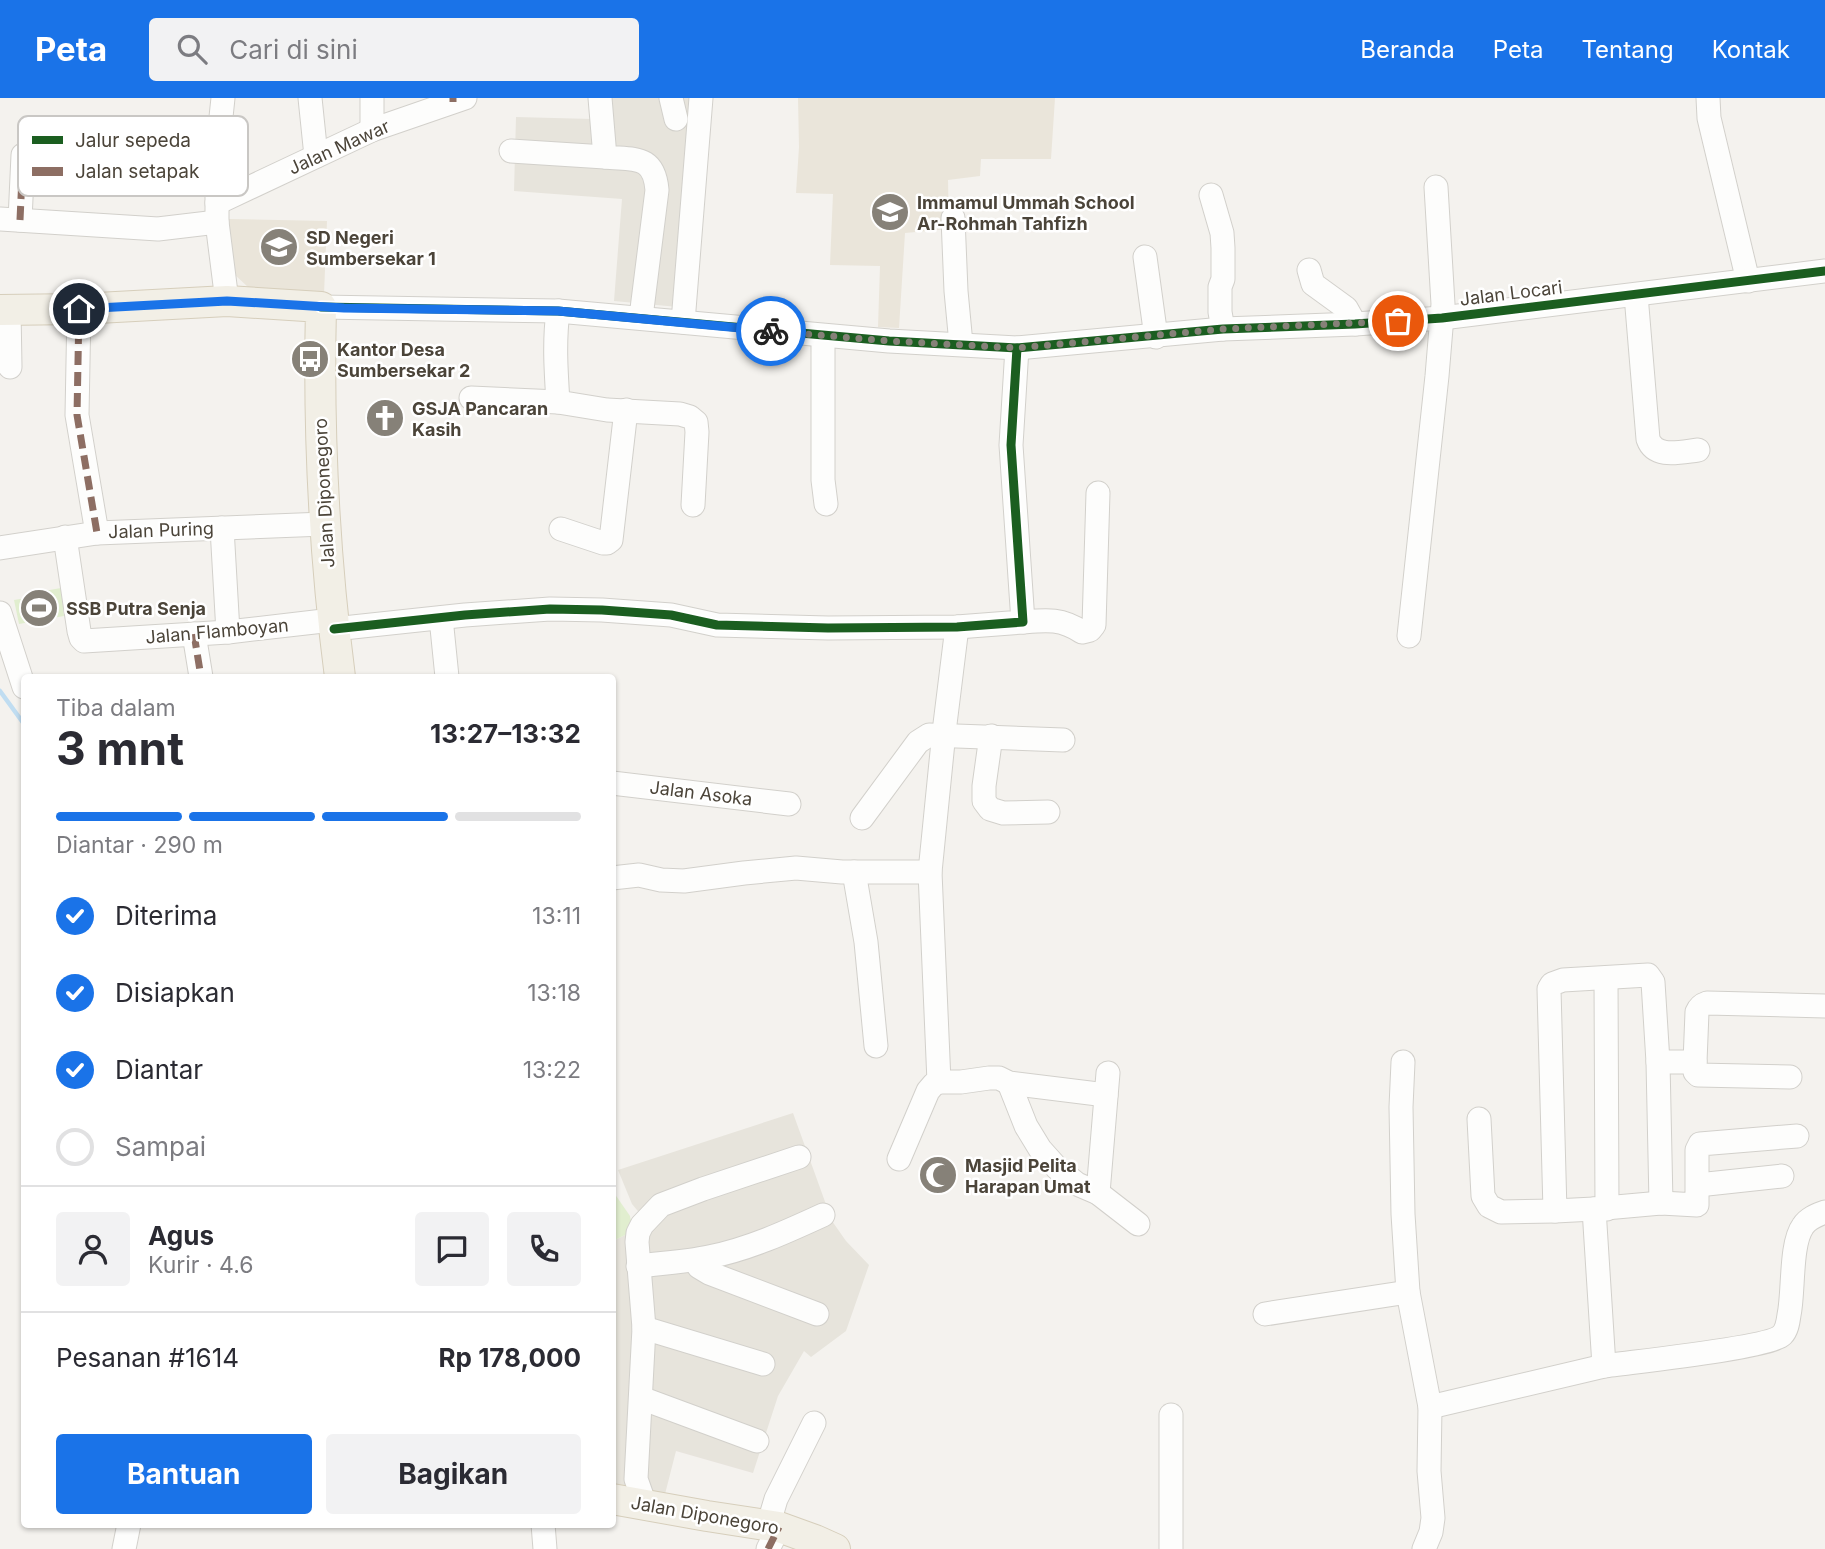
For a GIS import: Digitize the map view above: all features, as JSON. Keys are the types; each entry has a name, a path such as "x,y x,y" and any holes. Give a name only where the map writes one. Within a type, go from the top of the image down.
{"main road":[{"path":"4,310 227,301 321,307"},
{"name":"Jalan Diponegoro","path":"321,307 319,367 324,524 340,674"},
{"name":"Jalan Diponegoro","path":"616,1499 772,1534 815,1540 835,1549"}],"street":[{"path":"221,116 223,98"},
{"path":"310,98 316,156"},
{"path":"372,130 373,98"},
{"path":"600,98 605,157"},
{"path":"683,322 701,98"},
{"path":"1708,98 1709,118 1748,281"},
{"name":"Jalan Mawar","path":"248,195 316,156 372,130 457,99"},
{"path":"511,150 636,160 648,164 654,171 657,190 641,317"},
{"path":"10,220 18,180"},
{"path":"1409,636 1442,318 1436,187"},
{"path":"1211,195 1222,233 1223,279 1220,287 1220,312 1223,329"},
{"path":"217,196 227,301"},
{"name":"Jalan Mawar","path":"10,220 158,229 217,213 247,196"},
{"path":"953,218 961,344"},
{"path":"1145,257 1156,337"},
{"path":"1309,270 1313,284 1346,308 1355,324"},
{"name":"Jalan Locari","path":"321,307 558,311 823,336 1017,348 1223,329 1442,318 1825,271"},
{"path":"1636,295 1648,439 1651,447 1657,452 1698,450"},
{"path":"79,309 77,415 97,533"},
{"path":"4,310 10,367"},
{"path":"558,311 555,372 558,402"},
{"path":"823,336 823,480 826,504"},
{"path":"1017,348 1011,445 1023,622"},
{"path":"471,398 558,402 607,410 680,414 690,417 696,422 697,432 692,505"},
{"path":"561,529 603,543 611,540 626,410"},
{"name":"Jalan Flamboyan","path":"65,537 81,638 88,642 550,609 670,615 717,625 828,628 957,627 1054,620 1082,632 1090,630 1094,625 1098,493"},
{"name":"Jalan Puring","path":"0,548 97,533 324,524"},
{"path":"222,528 228,632"},
{"path":"0,613 21,678"},
{"path":"441,618 447,674"},
{"path":"939,1082 930,872 957,627"},
{"path":"194,634 201,674"},
{"path":"862,817 918,742 929,735 1063,740"},
{"path":"991,736 984,801 990,809 1003,813 1048,812"},
{"name":"Jalan Asoka","path":"616,783 789,804"},
{"path":"616,878 639,875 684,881 796,868 854,872 930,872"},
{"path":"854,872 866,942 876,1046"},
{"path":"1555,1211 1549,988 1560,980 1648,975 1652,978 1658,1062 1661,1203"},
{"path":"1604,1366 1600,1209 1605,978"},
{"path":"1790,1077 1698,1075 1695,1072 1695,1062 1699,1007 1707,1003 1825,1006"},
{"path":"1404,1062 1401,1107 1408,1292 1430,1407 1429,1471 1433,1518 1424,1549"},
{"path":"1658,1062 1695,1062"},
{"path":"899,1159 928,1091 939,1082 999,1078 1009,1083 1107,1084 1098,1193"},
{"path":"1009,1083 1026,1126 1040,1149 1057,1168 1077,1184 1098,1193 1138,1224"},
{"path":"1479,1119 1483,1196 1489,1206 1501,1212 1600,1209 1661,1203 1697,1205 1697,1150 1700,1144 1797,1136"},
{"path":"648,1506 636,1479 644,1328 638,1233 661,1205 799,1157"},
{"path":"1698,1185 1782,1176"},
{"path":"1430,1407 1604,1366 1741,1347 1779,1337 1785,1332 1790,1312 1794,1263 1801,1229 1808,1220 1825,1212"},
{"path":"638,1266 695,1260 732,1252 758,1244 823,1215"},
{"path":"695,1260 699,1267 709,1273 817,1314"},
{"path":"1265,1314 1408,1292"},
{"path":"644,1328 763,1364"},
{"path":"641,1398 757,1441"},
{"path":"1171,1415 1171,1549"},
{"path":"772,1534 776,1499 814,1423"},
{"path":"616,1495 636,1479"},
{"path":"124,1549 128,1528"},
{"path":"543,1528 545,1549"}],"shaded area":[{"path":"591,98 695,98 678,307 614,301 622,199 514,191 516,117 592,119"},
{"name":"Immamul Ummah School Ar-Rohmah Tahfizh","path":"798,98 1055,98 1051,159 981,159 980,176 948,180 949,229 905,233 899,328 878,327 880,266 830,265 833,194 796,193"},
{"name":"SD Negeri Sumbersekar 1","path":"229,219 327,221 324,294 249,288 233,273"},
{"path":"793,1113 832,1221 846,1241 869,1265 846,1331 811,1357 804,1351 778,1396 753,1473 676,1451 664,1498 616,1490 616,1240 633,1231 642,1216 632,1204 618,1170"}],"green space":[{"name":"SSB Putra Senja","path":"61,588 64,616 19,624 14,600"},
{"path":"616,1196 630,1216 633,1231 616,1240"}],"waterway":[{"path":"0,691 21,720"}],"marked path":[{"path":"20,220 21,196"},
{"path":"79,309 77,415 97,533"},
{"path":"194,634 201,674"},
{"path":"768,1549 779,1527"}],"cycle path":[{"path":"321,307 558,311 889,341 1017,348 1223,329 1442,318 1825,271"},
{"path":"334,629 550,609 671,615 717,625 957,627 1023,622 1011,445 1017,348"}],"way so far":[{"path":"771,331 1017,348 1223,329 1398,321"}],"place":[{"name":"Immamul Ummah School Ar-Rohmah Tahfizh","path":"890,212"},
{"name":"SD Negeri Sumbersekar 1","path":"279,247"},
{"name":"Kantor Desa Sumbersekar 2","path":"310,359"},
{"name":"GSJA Pancaran Kasih","path":"385,418"},
{"name":"SSB Putra Senja","path":"39,608"},
{"name":"Masjid Pelita Harapan Umat","path":"938,1175"}],"route":[{"path":"79,309 227,301 344,308 558,311 771,331"}]}
